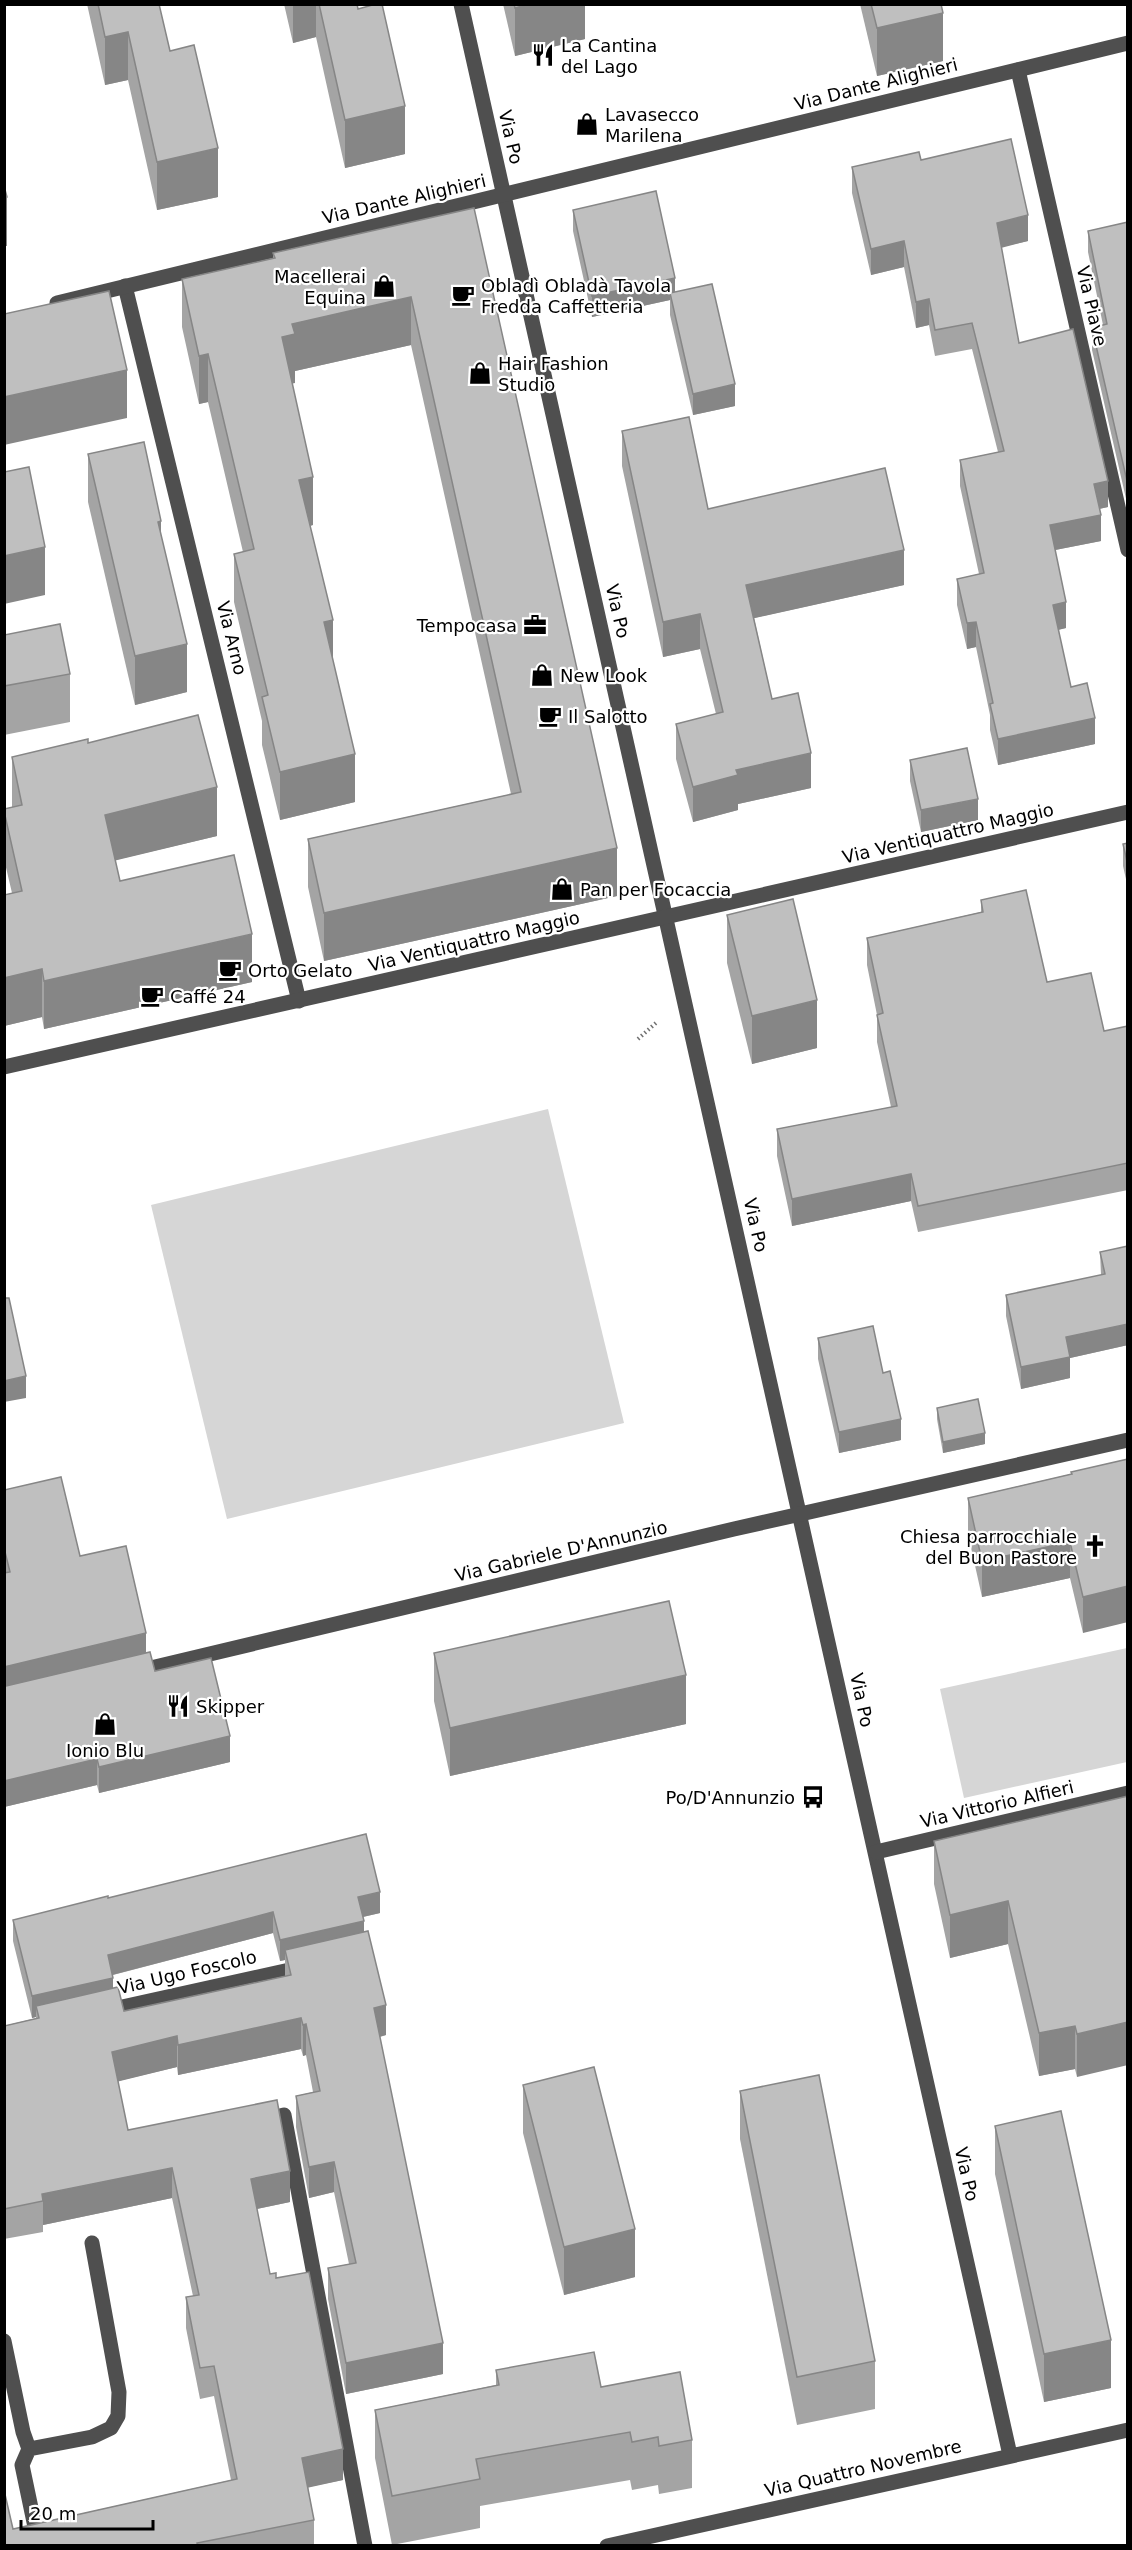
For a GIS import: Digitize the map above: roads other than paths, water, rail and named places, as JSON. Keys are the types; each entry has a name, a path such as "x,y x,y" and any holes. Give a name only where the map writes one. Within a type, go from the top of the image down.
{"street":[{"name":"Via Po","path":"461,4 1010,2455"},
{"name":"Via Dante Alighieri","path":"37,308 1128,44"},
{"name":"Via Piave","path":"1018,70 1128,550"},
{"name":"Via Arno","path":"125,285 299,1001"},
{"name":"Via Ventiquattro Maggio","path":"4,1067 1128,812"},
{"name":"Via Gabriele D'Annunzio","path":"120,1675 1128,1440"},
{"name":"Via Vittorio Alfieri","path":"876,1852 1128,1793"},
{"name":"Via Ugo Foscolo","path":"86,2015 320,1963"},
{"path":"241,2125 284,2115 365,2546"},
{"path":"29,2449 92,2437 111,2428 118,2416 117,2375 92,2243"},
{"path":"4,2341 23,2432 29,2449 21,2465 39,2546"},
{"name":"Via Quattro Novembre","path":"608,2546 1128,2430"}],"place":[{"name":"La Cantina del Lago","path":"543,55"},
{"name":"Lavasecco Marilena","path":"587,124"},
{"name":"Macellerai Equina","path":"384,286"},
{"name":"Obladì Obladà Tavola Fredda Caffetteria","path":"463,295"},
{"name":"Hair Fashion Studio","path":"480,373"},
{"name":"Tempocasa","path":"535,625"},
{"name":"New Look","path":"542,675"},
{"name":"Il Salotto","path":"550,716"},
{"name":"Pan per Focaccia","path":"562,889"},
{"name":"Orto Gelato","path":"230,970"},
{"name":"Caffé 24","path":"152,996"},
{"name":"Chiesa parrocchiale del Buon Pastore","path":"1095,1546"},
{"name":"Skipper","path":"178,1706"},
{"name":"Ionio Blu","path":"105,1724"},
{"name":"Po/D'Annunzio","path":"813,1797"}]}
